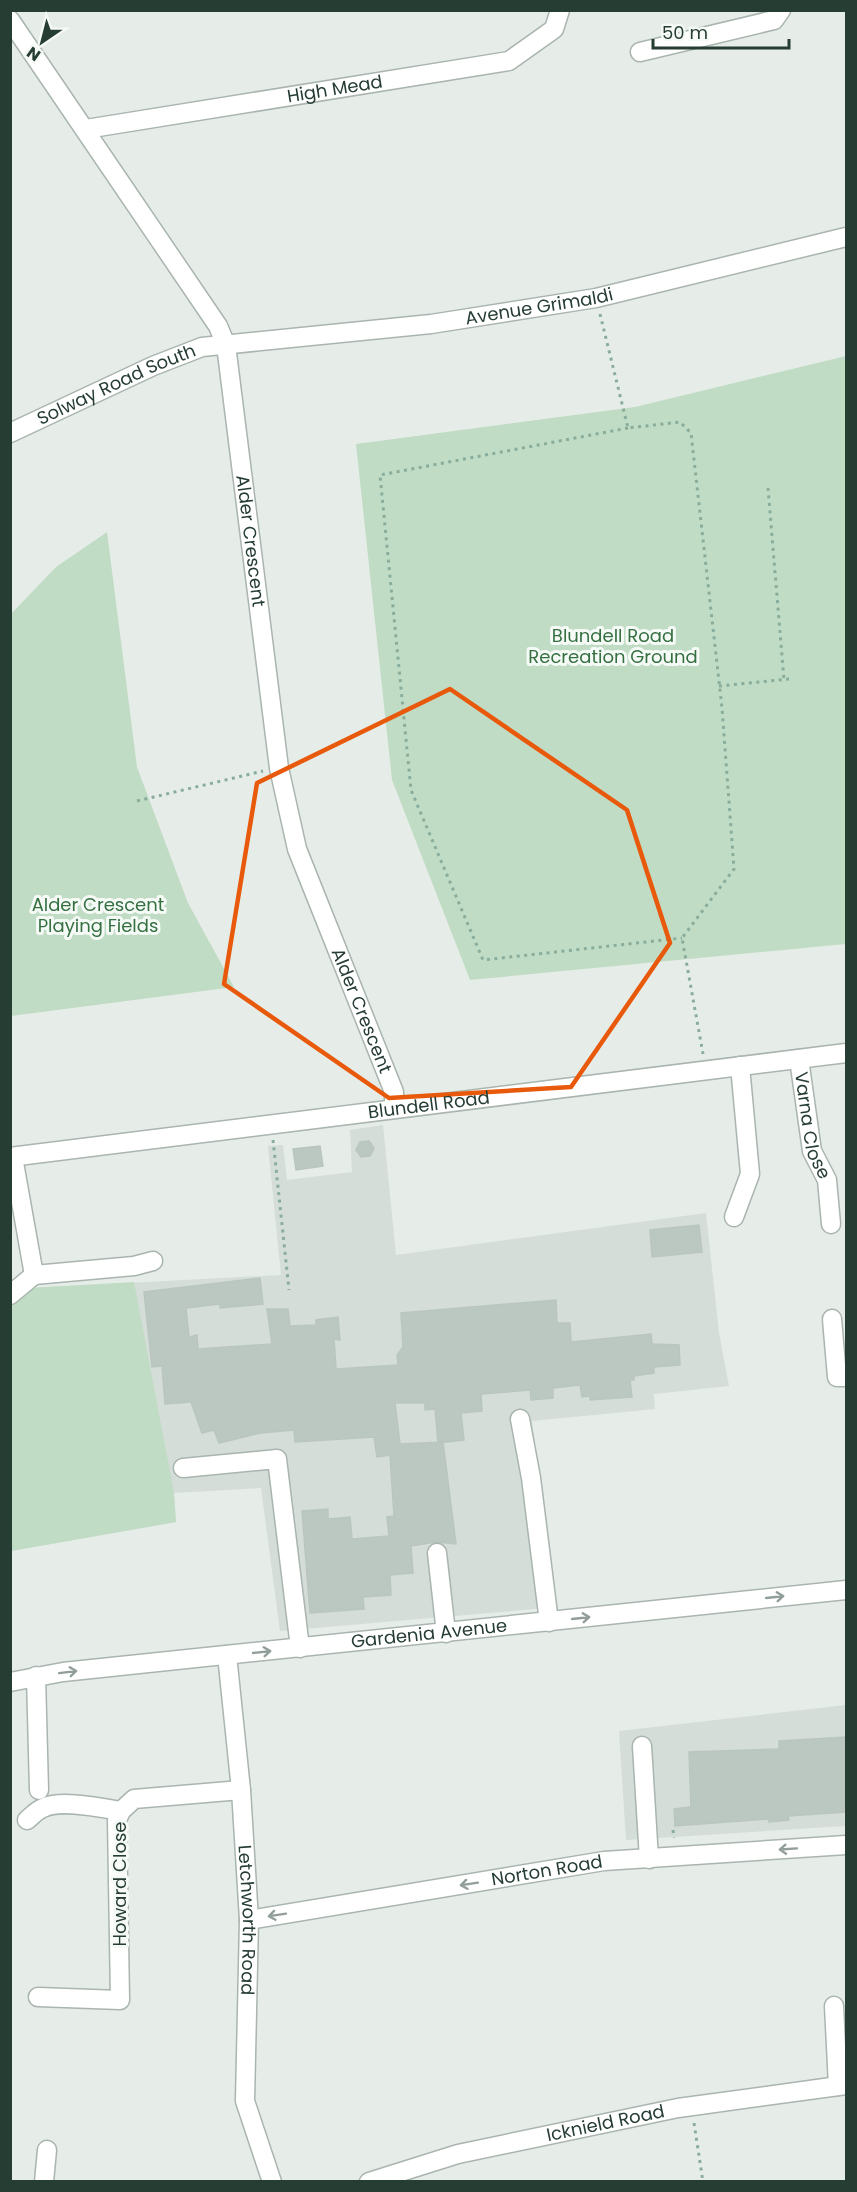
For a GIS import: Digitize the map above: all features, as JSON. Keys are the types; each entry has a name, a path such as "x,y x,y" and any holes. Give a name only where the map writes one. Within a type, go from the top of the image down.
{"street":[{"name":"High Mead","path":"86,129 509,61 554,29 560,10"},
{"path":"640,52 774,20 781,10"},
{"name":"Alder Crescent","path":"10,20 218,326 226,345 279,768 297,849 394,1092 394,1107"},
{"name":"Avenue Grimaldi","path":"226,345 431,324 596,298 846,237"},
{"name":"Solway Road South","path":"10,433 153,366 202,347 226,345"},
{"name":"Blundell Road","path":"12,1157 394,1107 846,1053"},
{"name":"Varna Close","path":"799,1059 812,1151 827,1179 831,1224"},
{"path":"734,1217 750,1174 740,1066"},
{"path":"12,1157 34,1275"},
{"path":"10,1295 34,1275 134,1266 153,1262"},
{"path":"832,1319 837,1377 846,1377"},
{"path":"520,1419 531,1478 549,1622"},
{"path":"183,1468 277,1459 300,1648"},
{"path":"437,1553 446,1633"},
{"name":"Gardenia Avenue","path":"10,1682 36,1676 226,1655 846,1590"},
{"name":"Letchworth Road","path":"226,1655 241,1790 249,1920 245,2101 272,2181"},
{"path":"36,1676 39,1790"},
{"path":"642,1746 650,1859"},
{"name":"Howard Close","path":"38,1997 120,2000 117,1820 121,1811 134,1799 241,1790"},
{"path":"27,1820 42,1808 50,1806 85,1806 121,1811"},
{"name":"Norton Road","path":"249,1920 604,1861 846,1845"},
{"path":"834,2006 842,2086"},
{"name":"Icknield Road","path":"372,2181 458,2154 692,2106 842,2086"},
{"path":"44,2181 47,2150"}],"path":[{"path":"596,298 628,428"},
{"path":"680,422 691,434 719,686 734,869 682,938 483,960 411,790 380,475 628,428 680,422"},
{"path":"768,488 784,680"},
{"path":"719,686 789,679"},
{"path":"137,801 279,768"},
{"path":"682,938 704,1057 711,1057"},
{"path":"271,1124 289,1290"},
{"path":"692,2106 703,2181"}],"highlighted area":[{"path":"450,689 627,810 670,943 571,1087 389,1098 224,984 257,783"}],"shaded area":[{"path":"383,1125 396,1255 706,1213 719,1333 729,1386 654,1394 655,1409 532,1421 554,1601 535,1609 280,1631 261,1488 174,1493 176,1522 11,1551 11,1289 281,1275 268,1146 283,1145 287,1180 352,1172 350,1130"},
{"path":"846,1705 846,1826 626,1840 619,1731"}],"green space":[{"name":"Blundell Road Recreation Ground","path":"846,356 846,944 470,980 392,780 356,444 635,407"},
{"name":"Alder Crescent Playing Fields","path":"107,532 137,767 188,903 234,987 11,1016 11,614 56,567"},
{"path":"134,1282 174,1493 176,1522 11,1551 11,1289"}],"building":[{"path":"369,1141 374,1148 370,1156 361,1157 356,1150 360,1142"},
{"path":"320,1146 323,1166 296,1170 293,1149"},
{"path":"699,1225 702,1252 652,1257 650,1230"},
{"path":"260,1278 263,1304 220,1308 220,1304 186,1308 189,1337 197,1335 198,1349 272,1344 267,1309 288,1309 290,1326 316,1325 316,1320 338,1317 340,1340 334,1339 336,1369 398,1365 397,1355 403,1347 401,1313 556,1300 557,1323 570,1323 571,1342 651,1334 652,1344 679,1345 680,1365 654,1367 654,1373 634,1376 634,1380 630,1380 632,1397 590,1400 590,1396 582,1397 580,1385 553,1388 553,1398 531,1400 530,1390 481,1394 482,1411 461,1413 464,1440 443,1442 456,1544 436,1542 411,1546 413,1573 390,1575 391,1595 363,1597 364,1609 310,1613 302,1511 328,1509 328,1519 350,1517 352,1539 389,1536 387,1517 394,1516 390,1455 377,1457 374,1437 295,1442 294,1430 260,1433 219,1443 214,1430 202,1433 191,1402 165,1404 162,1366 152,1367 144,1292","holes":["395,1403 425,1403 425,1410 435,1409 438,1442 400,1444"]},
{"path":"846,1737 846,1812 788,1816 789,1820 769,1822 769,1819 675,1826 674,1809 691,1807 689,1752 779,1749 779,1741"}]}
